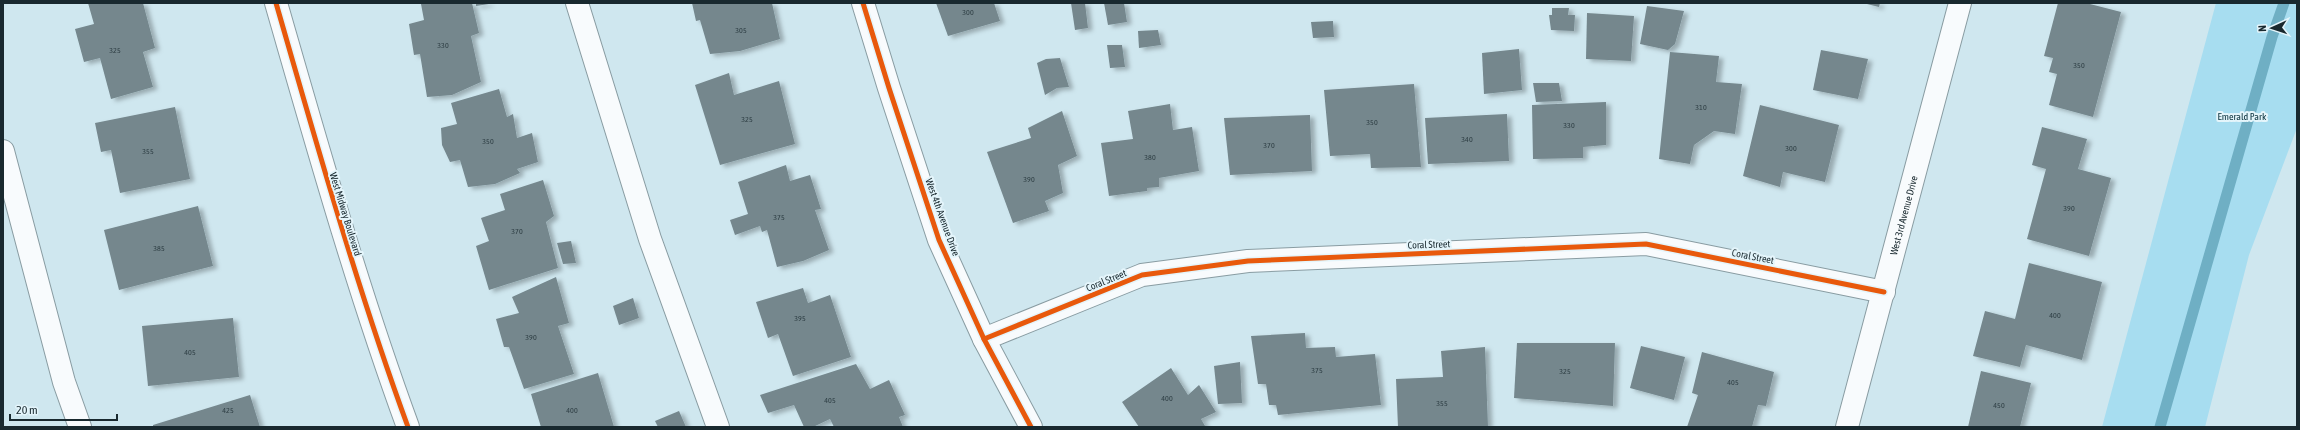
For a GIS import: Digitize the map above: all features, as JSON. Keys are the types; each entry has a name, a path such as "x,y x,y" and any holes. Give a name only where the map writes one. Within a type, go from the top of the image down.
{"street":[{"name":"West Midway Boulevard","path":"276,3 334,205 381,353 408,427"},
{"path":"577,3 650,239 718,427"},
{"name":"West 4th Avenue Drive","path":"863,3 889,88 940,240 984,339 1031,427"},
{"name":"West 3rd Avenue Drive","path":"1847,427 1960,3"},
{"path":"3,151 64,382 80,427"},
{"name":"Coral Street","path":"984,339 1142,275 1248,261 1646,244 1884,292"}],"green space":[{"name":"Emerald Park","path":"2216,3 2297,3 2297,128 2249,255 2205,427 2102,427"}],"building":[{"path":"88,3 143,3 155,48 143,52 153,87 111,99 100,58 84,62 75,29 94,24"},
{"path":"472,3 479,33 471,36 481,82 452,95 427,97 420,54 414,55 409,24 424,20 421,4"},
{"path":"476,3 489,3 489,4 476,6"},
{"path":"692,3 772,3 780,39 740,51 710,54 700,20 696,21"},
{"path":"936,3 994,3 1000,21 948,36"},
{"path":"1071,3 1085,3 1088,28 1075,30"},
{"path":"1104,3 1124,3 1127,22 1108,25"},
{"path":"1863,3 1880,3 1879,7"},
{"path":"2058,3 2086,3 2121,12 2093,117 2049,105 2057,74 2049,72 2053,58 2044,56"},
{"path":"1647,6 1684,11 1675,44 1668,50 1640,44"},
{"path":"1552,8 1569,8 1568,15 1575,15 1574,31 1551,30 1549,15 1552,15"},
{"path":"1587,13 1634,16 1631,61 1586,59"},
{"path":"1333,21 1334,37 1313,38 1311,22"},
{"path":"1158,30 1161,45 1139,48 1138,31"},
{"path":"1107,45 1122,45 1125,67 1110,68"},
{"path":"1519,49 1522,90 1484,94 1482,53"},
{"path":"1821,50 1868,59 1858,99 1813,90"},
{"path":"1670,52 1719,56 1716,82 1742,84 1735,134 1714,131 1694,145 1690,164 1659,159"},
{"path":"1060,58 1069,87 1057,88 1045,95 1037,63 1046,59"},
{"path":"729,73 734,95 779,81 795,144 720,165 695,85"},
{"path":"1533,83 1559,83 1562,101 1536,102"},
{"path":"1414,84 1421,167 1371,168 1370,154 1330,156 1324,90"},
{"path":"499,89 507,117 513,114 517,138 532,133 538,162 517,169 520,173 495,184 468,187 460,160 450,162 442,145 441,128 457,124 451,103"},
{"path":"1606,102 1606,145 1583,147 1583,158 1533,159 1532,105"},
{"path":"1170,104 1173,130 1192,127 1199,171 1159,178 1159,187 1147,188 1147,191 1109,196 1101,143 1133,139 1128,111"},
{"path":"1760,105 1839,125 1825,182 1783,172 1780,187 1743,176"},
{"path":"175,107 190,179 120,193 111,150 101,152 95,123"},
{"path":"1062,111 1077,156 1058,165 1063,193 1045,201 1049,211 1013,223 987,152 1031,138 1028,128"},
{"path":"1507,114 1509,161 1428,164 1425,118"},
{"path":"1310,115 1312,171 1230,175 1224,118"},
{"path":"2042,127 2087,139 2078,169 2111,178 2089,256 2027,239 2046,169 2032,165"},
{"path":"786,165 790,181 810,175 821,209 815,210 829,250 803,261 777,267 767,230 762,232 760,226 735,235 730,220 748,214 738,182"},
{"path":"543,180 554,216 546,222 558,268 489,290 476,246 489,241 481,218 505,210 500,194"},
{"path":"198,206 213,266 119,290 104,230"},
{"path":"571,241 576,263 563,264 557,243"},
{"path":"2029,263 2102,282 2082,360 2026,345 2020,367 1973,356 1985,311 2015,319"},
{"path":"556,277 569,323 558,326 574,374 524,389 509,347 504,347 496,319 519,313 512,297"},
{"path":"803,288 808,303 830,295 851,357 793,376 778,334 768,338 756,302"},
{"path":"633,298 639,318 619,325 613,306"},
{"path":"233,318 239,377 148,386 142,326"},
{"path":"1305,333 1306,348 1335,347 1336,357 1375,354 1381,405 1278,415 1276,405 1269,405 1266,384 1258,384 1251,336"},
{"path":"1517,343 1615,343 1613,406 1514,398"},
{"path":"1641,346 1685,357 1674,400 1630,388"},
{"path":"1485,347 1488,427 1398,427 1396,379 1443,377 1441,351"},
{"path":"1702,352 1774,372 1766,406 1758,405 1752,427 1687,427 1698,395 1692,393"},
{"path":"1240,362 1242,403 1218,404 1214,366"},
{"path":"856,364 870,389 889,380 905,415 899,417 903,427 834,427 830,419 813,427 804,427 794,405 768,413 760,395"},
{"path":"1171,368 1188,395 1199,385 1216,412 1201,419 1205,426 1204,427 1139,427 1122,402"},
{"path":"1981,371 2031,383 2020,427 1968,427"},
{"path":"598,373 614,427 541,427 531,394"},
{"path":"250,395 260,427 153,427 153,425"},
{"path":"679,411 686,427 658,427 655,421"}],"waterway":[{"path":"2160,427 2272,37 2284,3"}],"cycle path":[{"path":"276,3 322,163 389,375 408,427"},
{"path":"863,3 939,240 984,339 1031,427"},
{"path":"984,339 1142,275 1248,261 1646,244 1884,292"}]}
